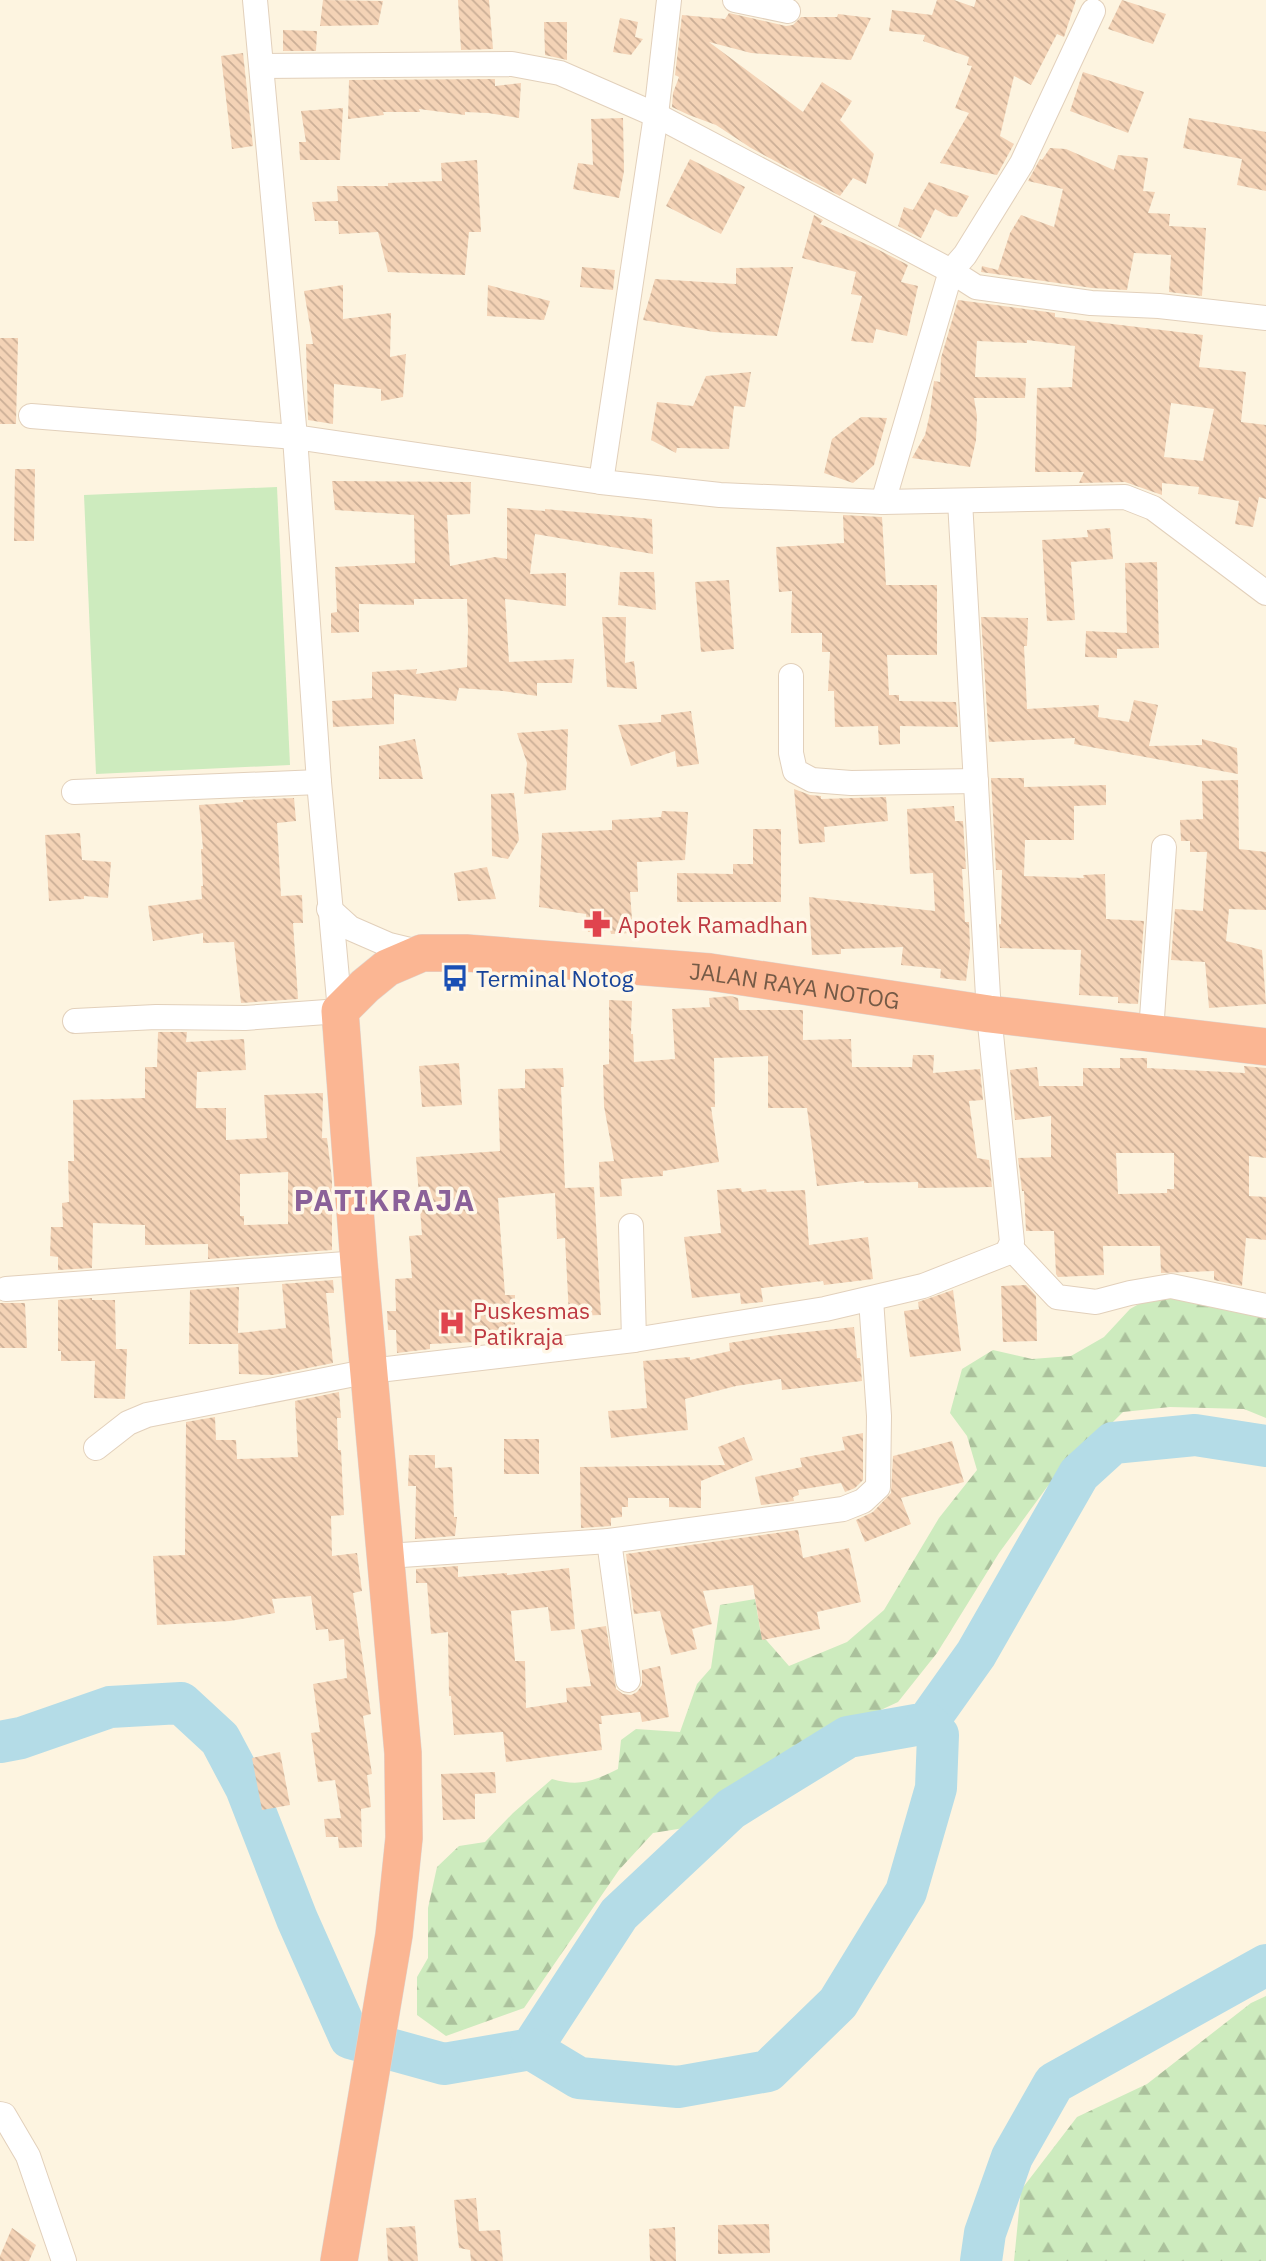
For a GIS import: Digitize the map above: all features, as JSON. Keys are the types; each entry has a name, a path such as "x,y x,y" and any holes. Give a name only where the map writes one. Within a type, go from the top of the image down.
{"highway":[{"name":"JALAN RAYA NOTOG","path":"340,1011 387,968 422,953 466,953 710,972 989,1014 1266,1047"},
{"path":"339,2261 394,1934 404,1838 403,1753 359,1263 340,1011"}],"street":[{"path":"75,1021 156,1017 245,1018 340,1011 319,782 295,438 255,0"},
{"path":"601,482 656,115 669,0"},
{"path":"735,0 788,11"},
{"path":"883,502 951,271 965,255 1022,163 1093,11"},
{"path":"261,66 512,64 560,73 656,115 951,271 976,287 1091,303 1159,306 1266,318"},
{"path":"31,416 295,438 601,482 720,495 883,502 1125,497 1153,508 1266,593"},
{"path":"96,1448 128,1423 147,1415 370,1371 634,1340 825,1309 923,1286 1007,1253 1012,1242 989,1014 960,501"},
{"path":"791,676 791,753 795,771 811,780 850,783 976,781"},
{"path":"74,792 319,782"},
{"path":"1151,1032 1164,847"},
{"path":"329,909 350,928 389,945 422,953"},
{"path":"631,1226 634,1340"},
{"path":"1010,1248 1057,1297 1096,1302 1171,1286 1266,1306"},
{"path":"6,1289 359,1263"},
{"path":"387,1556 609,1541 842,1509 863,1501 878,1487 879,1416 871,1299"},
{"path":"609,1541 628,1680"},
{"path":"0,2113 4,2115 28,2156 64,2261"}],"green space":[{"path":"277,487 290,765 96,774 84,495"},
{"path":"1171,1286 1266,1306 1266,1418 1244,1409 1170,1407 1123,1412 1047,1487 999,1553 937,1653 898,1702 842,1728 734,1793 684,1828 653,1833 619,1870 524,2008 446,2036 417,2015 417,1977 428,1958 428,1908 437,1867 459,1846 485,1842 552,1779 586,1782 618,1769 621,1740 636,1729 680,1732 697,1684 711,1668 720,1605 755,1599 761,1634 789,1666 847,1642 884,1610 939,1518 977,1470 967,1436 950,1413 962,1369 993,1350 1032,1359 1071,1356 1104,1337 1130,1309"},
{"path":"1266,1996 1266,2261 1014,2261 1021,2190 1077,2117 1147,2084 1251,2003"}],"building":[{"path":"323,0 383,1 378,25 320,26"},
{"path":"458,0 489,0 493,49 461,50"},
{"path":"937,0 954,0 974,7 976,0 1076,0 1064,37 1057,34 1031,85 1014,76 1000,136 1014,144 997,175 940,163 969,113 955,108 972,66 967,65 969,57 923,41 925,35 889,31 892,10 932,15"},
{"path":"1122,0 1166,14 1153,44 1108,29"},
{"path":"729,13 786,26 793,25 801,17 837,17 838,14 871,18 851,60 751,53 709,42 803,112 822,82 852,101 840,120 874,154 866,184 853,178 840,196 751,148 716,125 672,107 673,93 679,77 675,75 682,15 725,19"},
{"path":"620,18 638,22 635,37 643,39 631,55 613,52"},
{"path":"544,22 567,22 567,60 545,55"},
{"path":"283,30 317,31 316,51 283,51"},
{"path":"243,53 253,146 232,149 221,56"},
{"path":"1083,72 1144,92 1128,133 1070,111"},
{"path":"495,79 495,86 521,83 519,118 488,113 465,112 465,115 419,109 420,112 383,112 384,115 348,119 349,80"},
{"path":"343,108 340,160 300,160 299,142 306,142 301,111"},
{"path":"623,118 624,171 619,198 573,189 578,163 593,165 591,119"},
{"path":"1189,118 1266,132 1266,191 1237,185 1242,159 1183,148"},
{"path":"1050,148 1066,149 1114,170 1118,155 1148,158 1143,191 1155,192 1148,213 1170,214 1169,226 1206,228 1202,296 1169,292 1171,255 1134,253 1127,290 1092,288 981,272 982,266 998,270 1010,233 1021,215 1054,227 1063,189 1028,181 1040,159 1042,160"},
{"path":"690,159 745,187 721,234 666,206"},
{"path":"477,160 481,232 469,232 465,275 388,272 378,232 339,234 338,221 315,221 312,202 338,201 337,186 388,186 388,183 442,181 441,163"},
{"path":"929,182 969,196 957,217 948,216 935,209 921,238 898,226 904,207 913,210"},
{"path":"814,215 823,220 820,224 908,265 901,282 918,286 907,336 876,329 873,343 851,341 862,296 851,294 856,272 802,258"},
{"path":"582,267 615,270 613,290 580,287"},
{"path":"793,267 777,336 714,332 643,320 655,279 736,284 736,268"},
{"path":"343,285 343,319 391,313 390,357 406,354 403,397 381,401 381,389 334,384 333,424 308,420 306,344 313,344 304,291"},
{"path":"488,285 550,301 544,320 487,316"},
{"path":"958,300 1055,313 1055,317 1203,335 1199,367 1246,372 1241,422 1266,425 1266,499 1259,497 1253,527 1235,524 1239,501 1198,494 1199,487 1162,483 1162,495 1125,482 1079,483 1084,472 1035,472 1037,388 1072,387 1075,346 1027,340 1027,343 977,341 975,377 1026,378 1025,398 974,398 977,416 976,440 970,467 912,458 925,435 934,381 940,382 941,358","holes":["1171,403 1214,409 1203,461 1164,457"]},
{"path":"0,338 18,338 16,424 0,424"},
{"path":"751,372 745,407 734,406 729,449 677,448 676,453 651,440 657,402 693,406 706,376"},
{"path":"861,417 887,418 874,465 853,483 824,473 832,439"},
{"path":"15,469 35,469 34,541 14,541"},
{"path":"332,481 471,482 470,514 447,515 450,566 495,557 507,559 507,508 652,519 653,554 535,534 530,574 566,573 566,606 505,599 509,662 574,659 572,683 537,683 537,696 459,688 456,701 394,694 394,724 333,727 332,701 372,698 372,672 417,669 416,674 467,667 468,629 467,599 414,599 414,605 359,604 359,632 331,633 331,613 337,612 335,567 415,563 414,515 335,510"},
{"path":"843,515 882,517 886,585 937,585 937,655 887,655 889,695 899,695 899,701 956,702 958,727 900,726 900,744 879,745 878,726 835,727 834,691 828,691 830,652 822,652 822,633 791,633 792,591 779,592 776,547 844,543"},
{"path":"1110,528 1113,559 1071,562 1075,620 1047,621 1042,540 1088,537 1087,530"},
{"path":"1157,562 1159,648 1117,649 1117,658 1085,657 1086,631 1127,633 1125,563"},
{"path":"620,572 654,572 656,610 618,605"},
{"path":"729,580 734,649 701,652 695,582"},
{"path":"602,617 626,617 625,663 634,661 637,689 607,687"},
{"path":"981,617 1028,618 1027,646 1024,646 1027,709 1099,705 1098,717 1129,722 1134,700 1158,705 1149,746 1202,745 1202,739 1237,748 1238,774 1074,744 1075,738 989,742"},
{"path":"691,711 699,764 677,767 675,751 631,766 618,725 661,722 661,715"},
{"path":"568,729 566,790 524,794 527,763 517,733"},
{"path":"415,739 423,779 379,779 379,746"},
{"path":"991,778 1024,778 1024,787 1106,785 1106,805 1074,806 1074,840 1025,840 1024,876 1084,878 1083,875 1105,874 1106,919 1144,921 1138,1004 1118,1003 1118,997 1079,995 1081,950 1000,948 1002,870 996,870"},
{"path":"1238,780 1239,849 1266,852 1266,910 1229,909 1226,941 1262,950 1266,1004 1209,1008 1205,962 1171,960 1175,909 1203,911 1207,852 1190,852 1190,841 1181,841 1180,820 1203,819 1202,781"},
{"path":"794,789 821,796 821,799 886,797 888,821 824,827 825,842 799,844"},
{"path":"514,793 519,840 508,859 492,856 491,794"},
{"path":"294,798 296,821 277,823 281,896 302,895 303,923 293,923 298,999 241,1003 234,942 203,943 203,933 153,941 148,906 202,899 203,849 199,805"},
{"path":"954,806 955,821 963,821 966,869 962,869 965,922 969,922 970,948 966,981 940,978 941,969 901,965 903,947 841,949 841,954 812,955 809,897 935,911 933,873 910,874 907,809"},
{"path":"662,811 688,812 685,860 637,862 638,892 630,892 633,933 611,934 610,930 588,932 586,914 539,907 542,833 612,830 612,820 661,817"},
{"path":"753,829 781,829 781,902 677,902 677,873 733,874 733,864 753,864"},
{"path":"80,833 82,860 111,862 108,898 84,896 84,899 49,901 45,835"},
{"path":"487,867 496,899 458,901 454,873"},
{"path":"709,998 738,998 739,1010 803,1010 803,1040 851,1039 852,1067 912,1067 913,1055 934,1055 933,1073 980,1069 983,1100 969,1101 977,1158 989,1160 992,1187 918,1188 918,1182 864,1181 817,1186 807,1108 768,1108 768,1056 714,1058 715,1107 711,1107 719,1162 663,1171 663,1176 621,1179 622,1196 600,1197 599,1162 614,1161 604,1106 603,1065 609,1064 609,1000 632,1001 634,1062 675,1059 672,1009 710,1007"},
{"path":"158,1032 187,1032 186,1042 244,1039 246,1070 197,1072 196,1108 226,1108 226,1140 267,1138 264,1095 323,1093 322,1138 327,1138 332,1179 332,1250 208,1259 208,1244 145,1245 145,1225 93,1223 92,1268 58,1270 58,1257 50,1256 51,1227 63,1227 62,1203 69,1202 68,1161 74,1161 73,1100 145,1098 145,1067 157,1067","holes":["288,1172 288,1224 244,1225 244,1216 240,1216 240,1174"]},
{"path":"1120,1058 1147,1058 1147,1068 1245,1073 1244,1066 1266,1068 1266,1158 1249,1156 1249,1196 1266,1197 1266,1240 1246,1238 1242,1286 1214,1280 1214,1271 1161,1273 1160,1246 1103,1246 1104,1275 1058,1277 1054,1231 1026,1231 1024,1191 1018,1158 1051,1157 1051,1116 1015,1120 1010,1070 1037,1067 1039,1086 1083,1086 1083,1068 1120,1068","holes":["1116,1153 1174,1153 1174,1189 1167,1189 1167,1193 1118,1194"]},
{"path":"459,1063 462,1105 422,1107 419,1066"},
{"path":"563,1068 564,1087 561,1087 565,1188 594,1187 601,1315 569,1316 565,1238 557,1239 555,1193 498,1198 505,1295 515,1295 515,1330 477,1331 477,1342 430,1344 430,1349 397,1353 396,1330 388,1330 387,1311 396,1311 395,1279 412,1278 409,1236 422,1235 416,1157 500,1151 498,1089 525,1088 525,1069"},
{"path":"741,1188 742,1192 766,1189 767,1192 805,1190 809,1245 868,1237 873,1279 761,1288 763,1302 741,1304 740,1293 692,1298 684,1237 721,1233 717,1190"},
{"path":"333,1280 334,1293 326,1293 333,1363 273,1375 239,1374 238,1338 238,1344 189,1344 190,1290 239,1287 238,1333 286,1328 282,1284"},
{"path":"1026,1285 1036,1296 1037,1341 1003,1342 1001,1286"},
{"path":"953,1290 961,1351 910,1357 904,1311 919,1309 918,1302"},
{"path":"58,1300 115,1300 116,1349 127,1349 125,1399 94,1398 95,1361 61,1361 61,1351 58,1351"},
{"path":"0,1303 25,1303 27,1348 0,1348"},
{"path":"854,1327 862,1381 782,1390 781,1379 736,1386 685,1399 688,1430 611,1438 608,1411 647,1408 643,1361 690,1357 690,1360 730,1351 729,1343"},
{"path":"339,1392 341,1418 337,1418 338,1450 341,1450 344,1515 331,1516 332,1556 357,1553 362,1591 353,1593 371,1714 363,1716 372,1774 367,1775 371,1807 361,1809 362,1847 339,1848 338,1837 326,1837 324,1819 341,1818 335,1780 318,1782 311,1733 320,1732 313,1684 347,1678 344,1639 329,1641 328,1629 316,1630 311,1596 272,1599 275,1613 230,1621 157,1625 153,1556 185,1555 186,1422 215,1417 216,1440 236,1440 237,1459 298,1457 295,1401"},
{"path":"863,1433 863,1480 855,1488 845,1492 841,1483 798,1490 799,1495 793,1497 794,1501 761,1505 755,1477 802,1467 800,1458 845,1450 842,1437"},
{"path":"744,1437 753,1460 701,1481 701,1508 669,1507 669,1498 628,1498 628,1507 622,1507 622,1517 611,1518 611,1526 581,1528 580,1467 725,1465 718,1447"},
{"path":"504,1439 539,1439 539,1474 504,1474"},
{"path":"952,1441 964,1482 901,1498 911,1524 865,1542 856,1520 873,1512 891,1493 893,1456"},
{"path":"409,1455 435,1455 435,1468 452,1467 454,1517 457,1517 455,1536 415,1539 416,1486 408,1486"},
{"path":"798,1530 803,1558 849,1548 861,1602 817,1612 820,1629 762,1640 753,1585 703,1591 712,1624 692,1629 697,1649 671,1655 660,1611 634,1614 626,1554"},
{"path":"458,1566 458,1577 569,1568 575,1629 551,1631 548,1607 511,1611 515,1661 525,1661 526,1708 567,1702 566,1688 591,1686 581,1630 606,1626 616,1689 623,1694 631,1695 637,1692 642,1685 642,1670 660,1666 669,1717 642,1722 640,1712 601,1716 602,1724 599,1724 602,1750 506,1762 503,1732 454,1735 449,1696 448,1632 431,1634 427,1583 416,1583 416,1569"},
{"path":"280,1752 290,1805 262,1810 252,1758"},
{"path":"495,1772 496,1793 475,1794 475,1819 443,1820 441,1774"},
{"path":"476,2198 479,2231 500,2230 503,2261 471,2261 470,2250 459,2248 454,2200"},
{"path":"769,2224 770,2253 718,2254 718,2225"},
{"path":"415,2226 418,2261 388,2261 386,2228"},
{"path":"675,2227 676,2261 650,2261 649,2229"},
{"path":"12,2228 36,2245 29,2261 0,2261"}],"waterway":[{"path":"0,1742 21,1738 110,1707 181,1703 220,1739 246,1788 297,1919 350,2038 444,2064 531,2049 619,1914 731,1809 848,1737 927,1723 976,1654 1079,1474 1113,1443 1195,1435 1266,1446"},
{"path":"531,2049 579,2078 678,2087 768,2071 838,2003 906,1892 936,1788 938,1735 927,1723"},
{"path":"981,2261 985,2233 1012,2157 1054,2083 1266,1965"}],"place":[{"name":"Apotek Ramadhan","path":"597,924"},
{"name":"Terminal Notog","path":"455,978"},
{"name":"Puskesmas Patikraja","path":"452,1323"}],"district":[{"name":"PATIKRAJA","path":"385,1199"}]}
